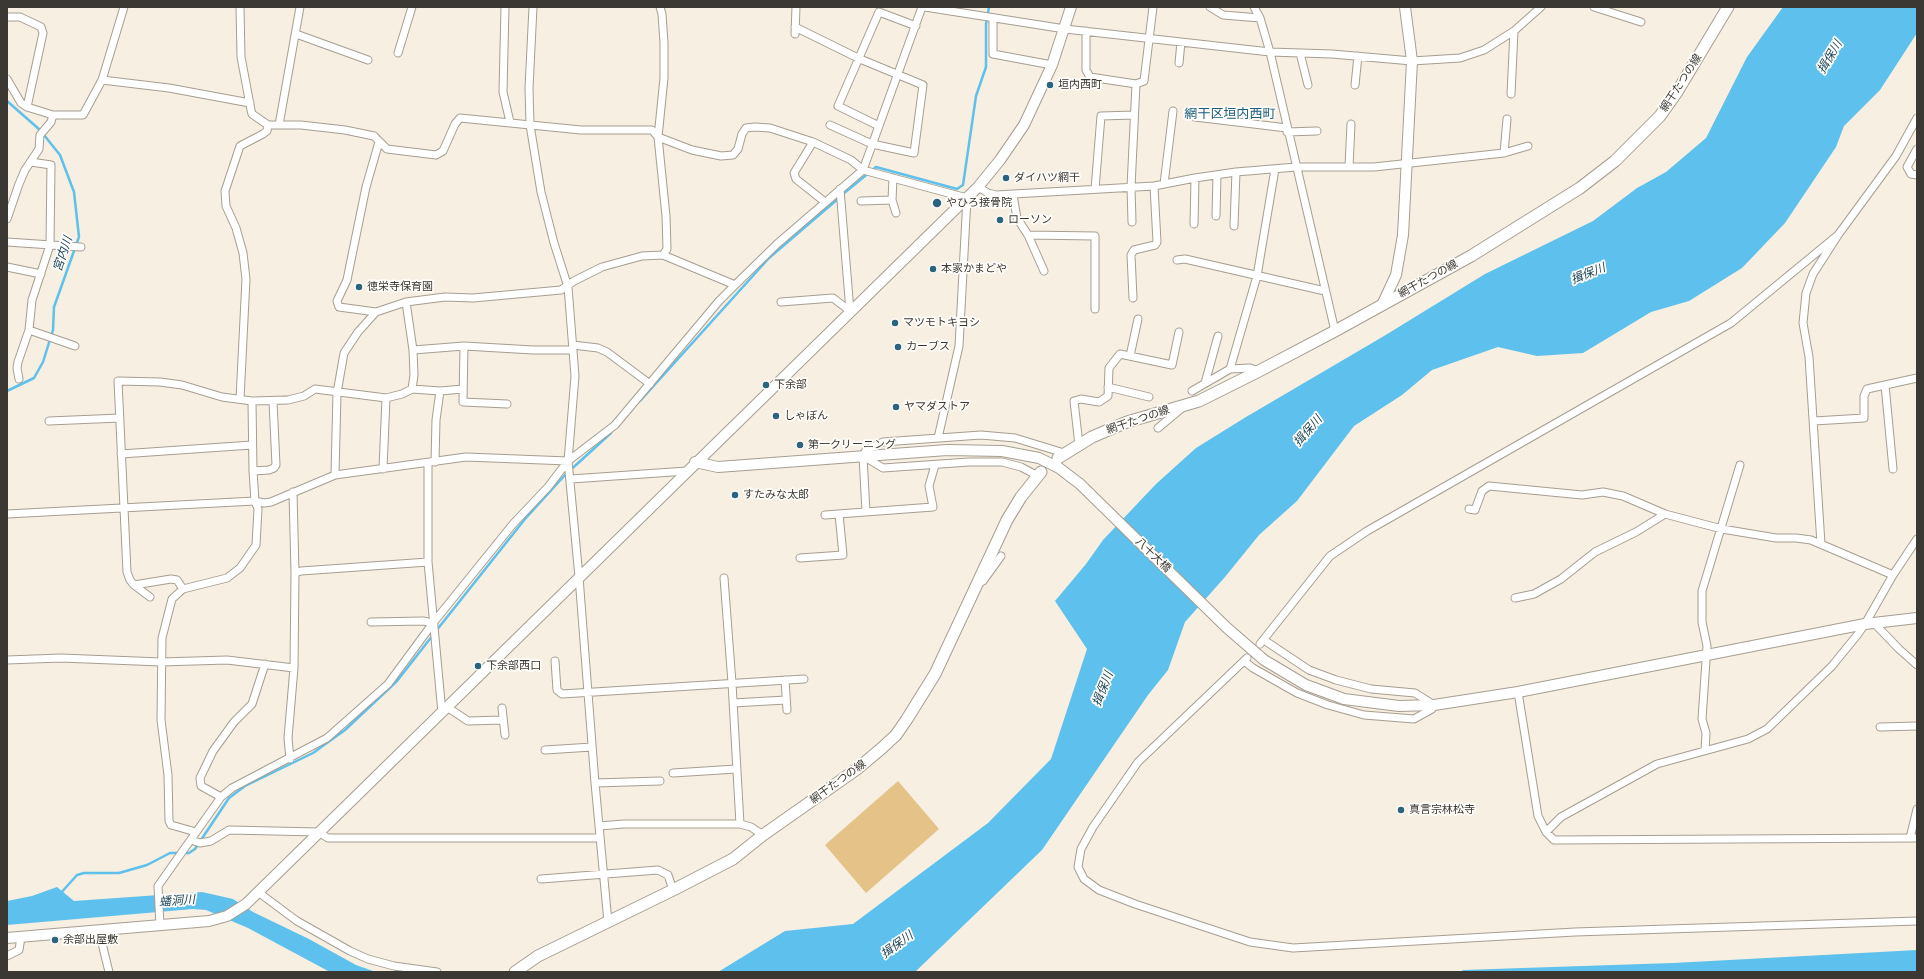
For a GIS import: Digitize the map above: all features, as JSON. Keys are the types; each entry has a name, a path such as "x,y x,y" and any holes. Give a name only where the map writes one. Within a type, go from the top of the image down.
{"main road":[{"name":"網干たつの線","path":"1061,456 1092,437 1127,422 1210,396 1259,371 1335,331 1490,244 1580,188 1615,161 1660,116 1677,92 1728,7"},
{"name":"網干たつの線","path":"515,972 538,956 673,890 733,858 763,834 857,769 896,735 935,674 1007,520 1021,497 1039,474"}],"street":[{"path":"7,79 11,94 27,107 53,115 83,115 102,80 124,7"},
{"path":"240,7 241,49 252,114 268,125 300,125 345,130 374,136 387,149 436,155 442,151 455,124 460,118 581,130 652,130 658,138 692,150 721,156 733,155 738,149 742,134 746,128 755,127 780,130 813,142 851,160 862,170 967,198"},
{"path":"279,125 300,7"},
{"path":"398,53 412,7"},
{"path":"505,7 503,92 510,122"},
{"path":"533,7 529,88 530,125 541,192 554,243 568,287 575,376 568,461 571,479 587,693 608,922"},
{"path":"660,7 662,14 664,43 664,78 658,138 666,216 667,249 663,255"},
{"path":"796,7 795,31 923,85 914,153 872,144 830,125"},
{"path":"160,926 158,886 221,797 232,788 290,759 327,738 384,688 513,524 548,487 568,461 615,425 735,285 777,244 862,170 923,7 1065,29 1149,39 1270,52 1358,56 1412,61 1460,58 1484,50 1514,31 1541,7"},
{"path":"7,938 209,921 227,916 246,904 695,462 978,187 1000,160 1024,125 1052,65 1071,7"},
{"path":"1086,31 1086,70 1090,77 1136,84 1144,81 1153,7"},
{"path":"1210,7 1223,15 1260,18"},
{"path":"1254,7 1260,18 1270,52 1335,331"},
{"path":"1382,305 1396,275 1403,235 1412,61 1405,7"},
{"path":"1594,7 1641,22"},
{"path":"879,126 838,106 860,59 879,12 916,26"},
{"path":"7,17 20,18 37,24 41,27 43,33 27,107"},
{"path":"993,18 993,54 1052,65"},
{"path":"1511,94 1514,31"},
{"path":"296,34 368,60"},
{"path":"1179,63 1180,42"},
{"path":"1300,53 1308,85"},
{"path":"1355,85 1358,56"},
{"path":"102,80 169,88 250,103"},
{"path":"1132,222 1131,187 1136,84"},
{"path":"1164,184 1173,112"},
{"path":"7,220 19,184 39,149 42,132 51,122 53,115"},
{"path":"1095,189 1101,116 1134,115"},
{"path":"1195,117 1287,130 1317,131"},
{"path":"1821,544 1809,358 1803,323 1806,293 1813,274 1838,235 1896,156 1917,118"},
{"path":"1504,153 1507,119"},
{"path":"1349,167 1351,124"},
{"path":"240,399 246,279 243,253 236,228 226,206 225,191 240,146 263,134 267,130 268,125"},
{"path":"379,142 366,187 350,265 346,280 337,301 339,307 376,312 406,302 445,297 473,298 562,290 574,281 602,267 642,256 663,255 735,285"},
{"path":"813,142 794,173 796,178 825,202"},
{"path":"978,187 992,195 1013,195 1154,186 1236,172 1275,170 1296,167 1374,167 1504,153 1528,146"},
{"path":"1917,149 1907,167 1911,174 1917,175"},
{"path":"19,379 17,368 29,330 32,300 50,245 51,165 31,162"},
{"path":"1230,369 1257,276 1275,170"},
{"path":"1234,226 1236,172"},
{"path":"1216,216 1217,175"},
{"path":"892,178 892,200 896,213"},
{"path":"1194,224 1195,178"},
{"path":"1133,298 1131,255 1134,250 1155,245 1157,242 1154,186"},
{"path":"840,189 850,312"},
{"path":"1013,195 1017,218 1028,235 1044,271"},
{"path":"938,438 959,346 967,198"},
{"path":"861,201 892,200"},
{"path":"1028,235 1095,236 1095,309"},
{"path":"1838,235 1731,323 1368,531 1330,556 1262,642 1309,670 1336,680 1371,689 1415,694 1434,705 1432,709 1414,719 1364,716 1328,705 1297,693 1253,668 1246,660 1138,762 1092,826 1080,849 1078,867 1084,879 1099,890 1136,904 1250,942 1293,948 1575,932 1917,921"},
{"path":"7,242 81,247"},
{"path":"1177,260 1186,259 1257,276 1263,275 1325,291"},
{"path":"7,268 41,274"},
{"path":"781,302 833,298 850,312"},
{"path":"406,302 414,350 412,389"},
{"path":"335,475 337,393 344,353 358,332 376,312"},
{"path":"1130,356 1138,319"},
{"path":"29,330 75,346"},
{"path":"1079,445 1074,401 1082,399 1099,402 1108,396 1109,368 1120,354 1172,365 1179,332"},
{"path":"1205,383 1218,336"},
{"path":"414,350 464,346 533,350 573,347 598,348 606,352 650,384"},
{"path":"464,346 462,402 507,404"},
{"path":"1192,391 1230,369 1250,368 1259,371"},
{"path":"1814,421 1864,418 1864,396 1867,389 1917,378"},
{"path":"150,597 134,585 127,572 118,381 160,382 182,385 222,397 252,401 273,401 304,396 315,389 337,393 386,398 402,394 412,389 440,391 463,389"},
{"path":"1885,385 1893,469"},
{"path":"1108,387 1149,397"},
{"path":"440,391 432,463 428,562 433,626 444,710"},
{"path":"383,469 386,398"},
{"path":"196,832 171,825 169,821 168,775 161,720 162,638 172,599 183,589 227,578 240,568 256,545 258,509 255,501 253,471 252,401"},
{"path":"253,471 269,470 274,468 276,465 273,401"},
{"path":"1158,428 1187,404"},
{"path":"50,421 120,418"},
{"path":"866,512 863,456 866,450 883,442 981,435 1015,438 1061,456"},
{"path":"121,454 252,445"},
{"name":"八十大橋","path":"695,462 718,467 947,450 1002,451 1039,458 1060,468 1080,484 1226,627 1264,660 1306,685 1344,699 1399,706 1434,705 1518,692 1870,624 1917,618"},
{"path":"863,456 883,468 969,462 1002,462 1039,474"},
{"path":"7,514 255,501 264,503 271,502 335,475 432,463 466,457 568,461"},
{"path":"825,515 933,507 929,486 936,465"},
{"path":"1705,750 1706,733 1702,719 1707,646 1702,622 1702,591 1722,529 1740,465"},
{"path":"571,479 687,471"},
{"path":"1469,509 1475,510 1482,491 1489,486 1582,495 1603,492 1623,496 1665,514 1722,529 1776,538 1811,540 1893,575"},
{"path":"290,759 288,738 294,668 295,573 293,492"},
{"path":"800,558 843,555 839,514"},
{"path":"1515,598 1534,594 1561,579 1595,552 1636,532 1665,514"},
{"path":"1546,832 1561,817 1657,764 1748,739 1768,729 1832,666 1870,624 1893,575 1917,539"},
{"path":"969,599 1002,556"},
{"path":"295,573 301,571 428,562"},
{"path":"724,578 740,824"},
{"path":"134,585 171,579 177,580 183,589"},
{"path":"371,622 423,621 433,626"},
{"path":"1870,624 1917,665"},
{"path":"7,660 60,658 161,662 227,660 294,668"},
{"path":"555,661 557,690 562,694 804,679"},
{"path":"221,797 201,786 200,778 213,751 234,722 252,704 265,664"},
{"path":"785,680 787,710"},
{"path":"1518,692 1538,816 1546,832 1554,840 1914,838 1917,810"},
{"path":"733,703 786,700"},
{"path":"502,708 505,735"},
{"path":"444,710 468,721 503,720"},
{"path":"1880,727 1917,726"},
{"path":"545,750 592,747"},
{"path":"673,773 736,769"},
{"path":"595,783 660,781"},
{"path":"599,826 624,824 740,824 751,827 763,834"},
{"path":"191,840 200,844 211,841 229,830 318,832 328,838 600,838"},
{"path":"541,879 658,870 668,875 673,890"},
{"path":"258,892 297,921 350,951 368,959 394,966 437,972"},
{"path":"99,931 109,972"},
{"path":"7,956 19,950 21,938"}],"shaded area":[{"path":"898,781 939,829 866,893 825,845"}],"water":[{"name":"揖保川","path":"1783,7 1917,7 1917,33 1880,90 1844,126 1836,147 1785,223 1742,268 1689,301 1651,312 1583,353 1537,356 1498,347 1432,370 1402,395 1354,426 1297,501 1259,535 1225,577 1185,622 1168,670 1148,695 1042,850 915,972 718,972 785,931 853,924 988,823 1051,759 1087,649 1055,601 1086,564 1103,540 1156,484 1196,448 1246,417 1384,336 1485,274 1593,221 1637,188 1666,172 1706,138 1747,57"},
{"name":"蟠洞川","path":"57,887 74,901 202,892 233,899 253,912 309,939 356,965 376,972 330,972 248,928 206,910 193,909 7,925 7,901 32,896"},
{"path":"1917,950 1917,972 1461,972 1463,970 1673,963"}],"waterway":[{"path":"843,194 876,167 957,189 963,185 976,96 986,67 986,24 989,7"},
{"name":"宮内川","path":"7,101 40,130 60,155 74,192 79,237 54,307 53,330 43,362 34,378 7,391"},
{"path":"640,401 769,258 839,198"},
{"path":"436,631 525,519 565,475 611,433"},
{"path":"60,894 77,875 84,873 119,873 147,865 170,853 189,853 195,849 229,798 245,786 313,753 345,730 397,681 433,635"}],"place":[{"name":"垣内西町","path":"1050,85"},
{"name":"ダイハツ網干","path":"1006,178"},
{"name":"やひろ接骨院","path":"937,203"},
{"name":"ローソン","path":"1000,220"},
{"name":"本家かまどや","path":"933,269"},
{"name":"徳栄寺保育園","path":"359,287"},
{"name":"マツモトキヨシ","path":"895,323"},
{"name":"カーブス","path":"898,347"},
{"name":"下余部","path":"766,385"},
{"name":"ヤマダストア","path":"896,407"},
{"name":"しゃぼん","path":"776,416"},
{"name":"第一クリーニング","path":"800,445"},
{"name":"すたみな太郎","path":"735,495"},
{"name":"下余部西口","path":"478,666"},
{"name":"真言宗林松寺","path":"1401,810"},
{"name":"余部出屋敷","path":"55,940"}],"district":[{"name":"網干区垣内西町","path":"1230,114"}]}
